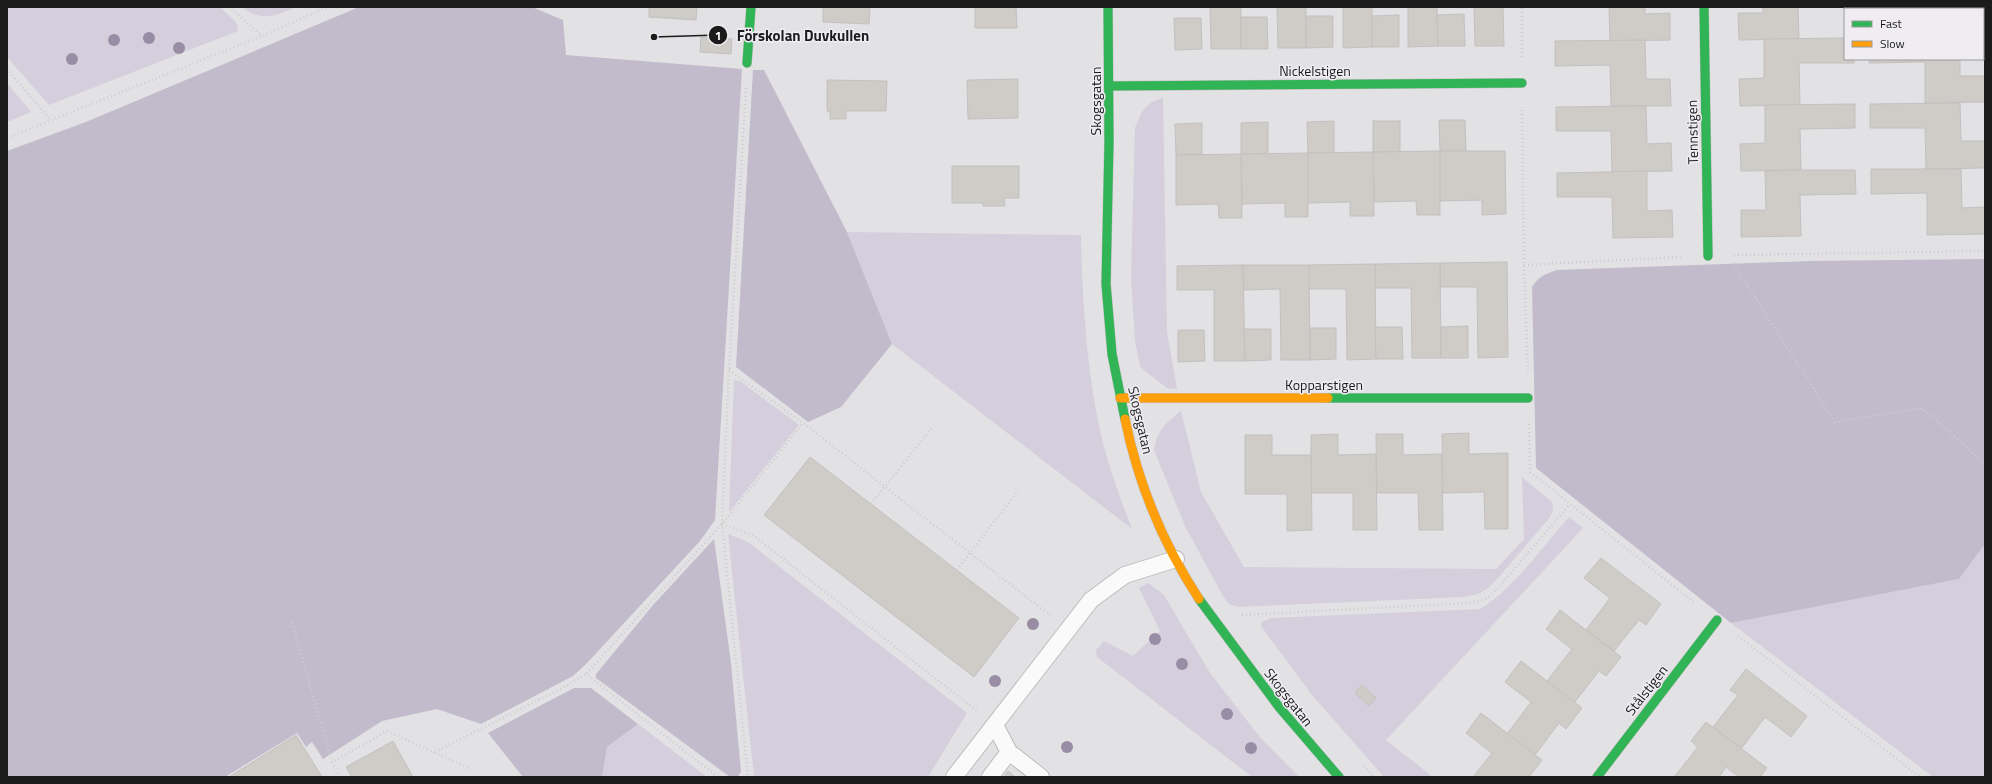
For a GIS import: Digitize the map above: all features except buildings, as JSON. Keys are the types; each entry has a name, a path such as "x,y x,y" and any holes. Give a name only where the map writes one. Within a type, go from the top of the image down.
{"street":[{"path":"747,63 751,7"},
{"name":"Skogsgatan","path":"1108,7 1109,86 1106,284 1120,398 1137,466 1154,512 1176,560 1210,616 1309,746 1339,777"},
{"name":"Tennstigen","path":"1704,7 1708,256"},
{"name":"Nickelstigen","path":"1109,86 1522,83"},
{"name":"Kopparstigen","path":"1120,398 1528,398"},
{"name":"Stålstigen","path":"1597,777 1717,620"}],"lane":[{"path":"954,777 1067,629 1091,600 1125,575 1176,560"},
{"path":"995,725 1009,752 1041,777"},
{"path":"990,777 1009,752"}],"path":[{"path":"229,7 262,36"},
{"path":"7,138 262,36 328,7"},
{"path":"1522,7 1524,265 1530,472 1717,620 1920,777"},
{"path":"747,63 729,370 722,524 748,777"},
{"path":"7,69 51,120"},
{"path":"1524,265 1728,255 1985,251"},
{"path":"1728,255 1835,422 1922,408 1985,464"},
{"path":"729,370 803,423 884,488 1067,629"},
{"path":"435,752 562,688 586,674 722,524 803,423"},
{"path":"871,504 932,428"},
{"path":"957,570 1017,492"},
{"path":"1210,616 1470,603 1486,599 1497,589 1570,504"},
{"path":"722,524 754,536 995,725"},
{"path":"292,623 332,762 340,777"},
{"path":"586,674 718,777"},
{"path":"332,762 387,731 471,769"}],"shaded area":[{"path":"7,7 220,7 236,22 238,31 49,105 7,57"},
{"path":"242,7 296,7 275,15 262,16 249,12"},
{"path":"359,7 532,7 563,20 566,55 742,69 715,520 700,541 587,663 573,676 481,724 437,709 382,721 323,759 312,742 306,747 297,733 225,777 7,777 7,151 86,122"},
{"path":"753,70 764,70 847,232 892,344 841,407 808,422 736,367"},
{"path":"7,83 31,112 7,122"},
{"path":"1163,98 1167,332 1177,389 1167,388 1140,366 1135,341 1131,277 1135,128 1144,108 1152,102"},
{"path":"847,232 1081,235 1085,326 1093,394 1107,459 1132,529 892,344"},
{"path":"1985,259 1985,544 1959,579 1731,623 1536,468 1532,287 1539,278 1545,274 1557,270 1810,261"},
{"path":"734,380 740,381 799,425 729,512"},
{"path":"1181,411 1201,492 1244,567 1496,569 1524,539 1522,477 1552,502 1553,509 1551,516 1499,577 1487,589 1478,594 1464,597 1237,607 1229,604 1223,596 1185,526 1154,450 1160,432 1171,419"},
{"path":"1569,517 1583,528 1386,740 1433,777 1384,777 1312,695 1261,626 1262,622 1271,618 1480,609 1504,591"},
{"path":"728,534 748,542 967,713 928,777 754,777"},
{"path":"714,539 731,663 741,772 738,776 730,777 596,678 596,674 654,604"},
{"path":"1985,544 1985,777 1933,777 1731,623 1959,579"},
{"path":"1148,583 1164,595 1210,673 1259,736 1299,777 1252,777 1097,657 1096,650 1104,641 1133,656 1160,631 1139,588"},
{"path":"574,688 591,688 638,724 607,747 602,777 523,777 488,733"},
{"path":"638,724 707,777 602,777 607,747"}],"traffic: fast":[{"path":"747,63 751,7"},
{"path":"1108,7 1109,142 1106,284 1112,354 1125,419"},
{"path":"1704,7 1708,256"},
{"path":"1109,86 1522,83"},
{"path":"1328,398 1528,398"},
{"path":"1199,599 1279,707 1339,777"},
{"path":"1597,777 1717,620"}],"traffic: slow":[{"path":"1120,398 1328,398"},
{"path":"1125,419 1130,443 1153,512 1174,557 1199,599"}],"place":[{"name":"Förskolan Duvkullen","path":"654,37"}]}
